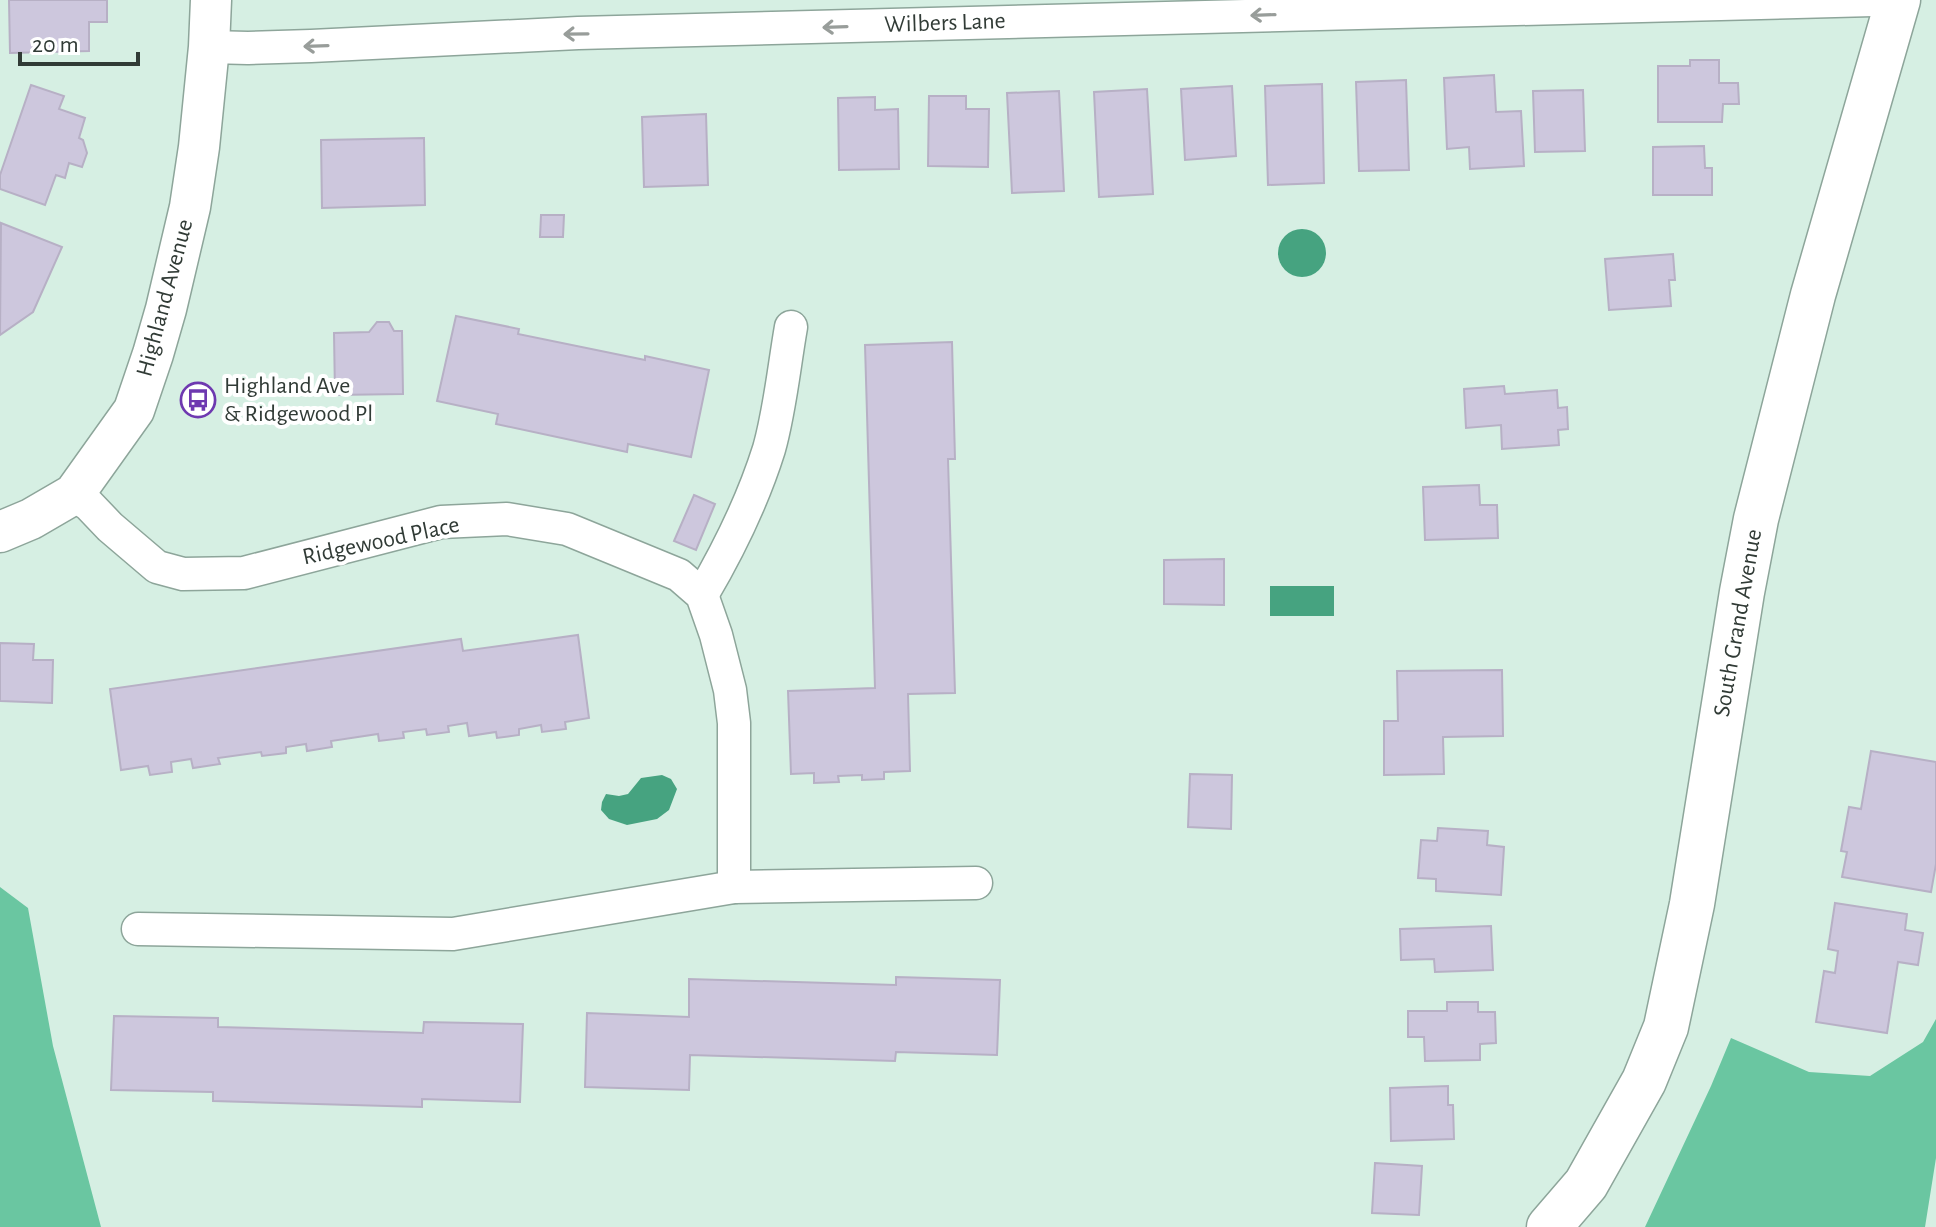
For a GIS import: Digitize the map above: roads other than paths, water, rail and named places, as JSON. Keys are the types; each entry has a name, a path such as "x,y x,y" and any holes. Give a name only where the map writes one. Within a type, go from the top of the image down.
{"main road":[{"name":"South Grand Avenue","path":"1549,1227 1586,1184 1644,1081 1666,1027 1692,904 1756,519 1806,322 1898,0"}],"street":[{"name":"Highland Avenue","path":"0,532 31,519 74,494 134,410 166,309 190,207 199,147 211,0"},
{"name":"Wilbers Lane","path":"209,47 311,46 578,33 1873,0"},
{"path":"734,887 734,723 730,690 702,595 749,503 769,447 791,327"},
{"name":"Ridgewood Place","path":"74,494 157,567 183,574 244,573 441,522 507,519 567,529 603,542 679,575 702,595"},
{"path":"138,929 453,934 734,887 976,883"}],"place":[{"name":"Highland Ave & Ridgewood Pl","path":"198,400"}]}
